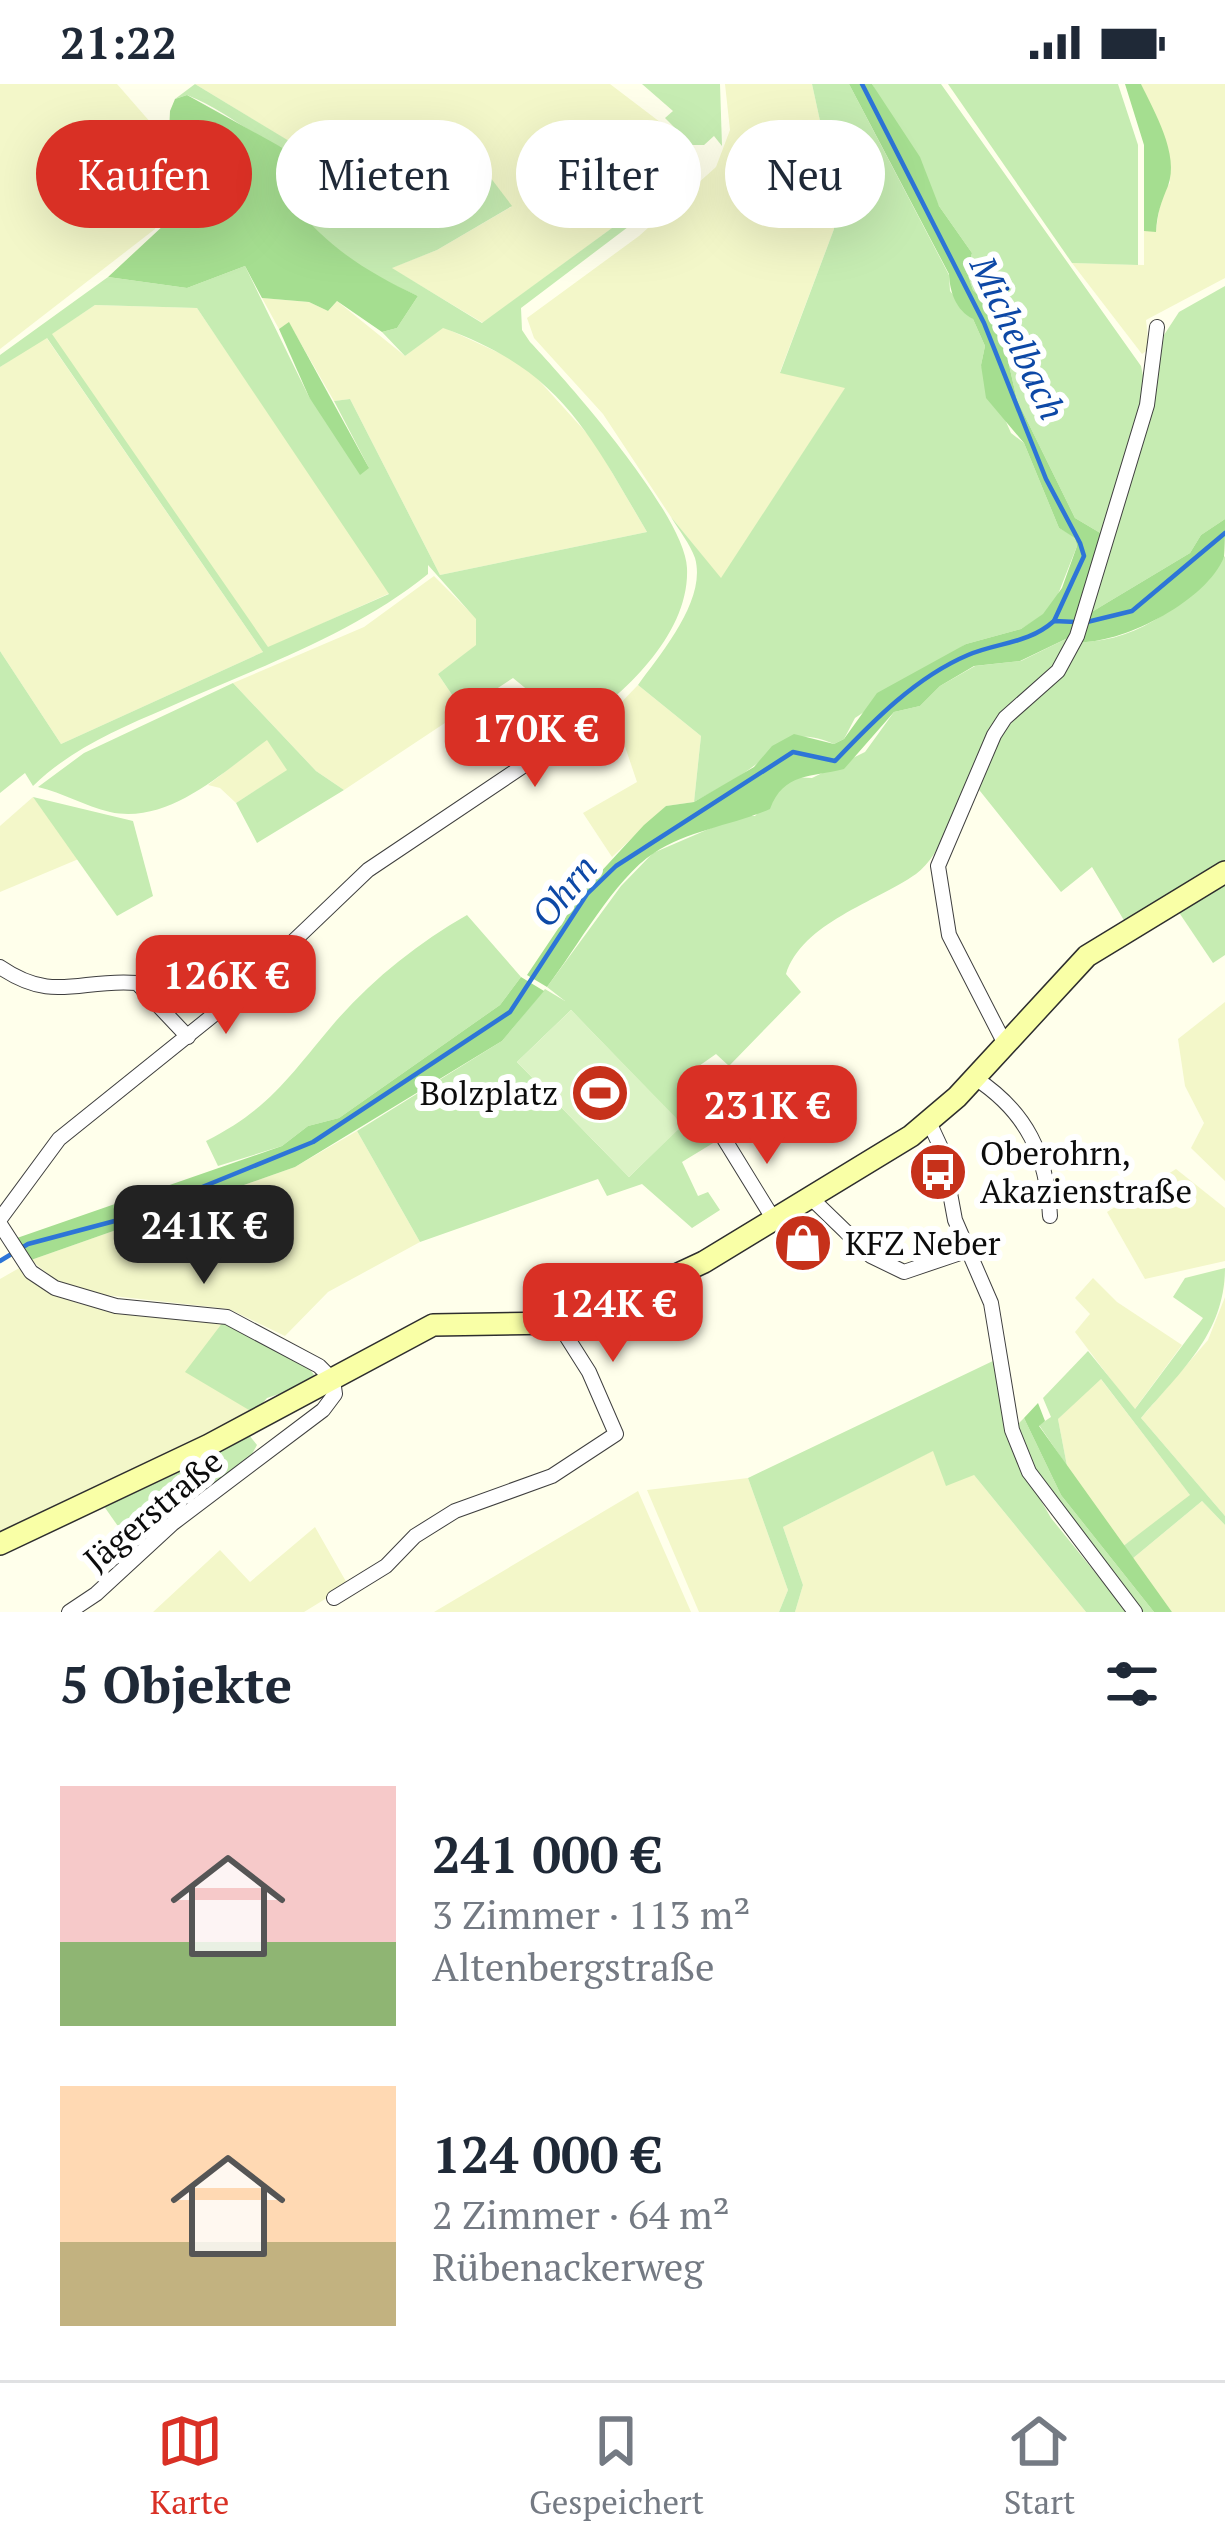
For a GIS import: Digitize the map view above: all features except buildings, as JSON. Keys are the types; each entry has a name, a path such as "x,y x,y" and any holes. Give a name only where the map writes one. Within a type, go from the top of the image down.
{"main road":[{"path":"0,1544 209,1445 433,1325 558,1323 605,1308 704,1262 929,1122 1087,956 1225,872"}],"street":[{"path":"1005,1044 949,935 938,866 994,736 1005,718 1058,671 1077,636 1148,405 1157,328"},
{"path":"333,1380 284,1345 226,1317 82,1299 31,1272 0,1221 59,1139 188,1036 368,869 611,707"},
{"path":"0,967 26,984 50,990 136,983 188,1036"},
{"path":"975,1078 999,1094 1029,1126 1048,1174 1050,1216"},
{"path":"929,1122 942,1150 966,1252 992,1304 1012,1430 1029,1472 1055,1513 1135,1612"},
{"path":"723,1137 774,1220"},
{"path":"811,1198 871,1256 904,1272 966,1252"},
{"path":"334,1598 455,1511 552,1476 616,1434 589,1372 558,1323"},
{"name":"Jägerstraße","path":"69,1612 332,1401 333,1380"},
{"name":"Jägerstraße","path":"254,1420 270,1447"}],"green space":[{"path":"0,84 117,84 148,120 36,120 36,228 155,229 0,349"},
{"path":"195,84 610,84 657,120 516,120 516,228 612,228 483,323 391,268 475,228 492,228 492,218 511,207 492,181 492,120 276,120 276,134"},
{"path":"195,84 276,133 276,144 252,132 252,120 232,120 187,95 175,99"},
{"path":"642,84 720,84 722,146 714,136 701,145 701,120 667,120 673,111"},
{"path":"725,84 812,84 820,120 729,120"},
{"path":"812,84 849,84 868,120 820,120"},
{"path":"849,84 872,84 920,157 939,206 972,253 967,272 973,290 997,312 1017,400 1075,518 1102,534 1072,636 1020,661 974,666 940,686 920,706 894,712 844,769 791,782 770,809 654,853 610,897 547,987 527,975 584,890 666,806 694,802 754,767 772,746 794,734 834,744 844,739 877,693 966,644 1021,629 1043,614 1062,588 1077,546 1075,538 1059,528 1024,443 986,398 981,365 985,346 973,319 955,300 949,274 885,152 885,120 868,120"},
{"path":"872,84 941,84 1141,366 1146,390 1102,534 1075,518 1017,400 997,312 973,290 967,272 972,253 939,206"},
{"path":"948,84 1118,84 1138,145 1138,265 1072,263"},
{"path":"1125,84 1141,84 1171,161 1156,232 1144,231 1144,145"},
{"path":"1141,84 1225,84 1225,278 1146,320 1149,349 1142,354 1072,263 1144,265 1144,231 1156,231 1161,196 1170,183 1169,153"},
{"path":"187,95 232,120 170,120 175,99"},
{"path":"252,131 276,144 276,228 315,228 348,256 418,296 397,328 382,332 337,301 328,311 309,302 262,298 245,266 187,288 108,277 161,228 252,228"},
{"path":"725,143 725,228 834,228 780,372 846,387 721,579 671,517 603,414 534,338 527,318 648,228 701,228 701,180 716,167"},
{"path":"885,153 949,275 950,291 973,319 985,346 981,365 1011,433 1024,443 1059,528 1075,537 1077,546 1055,602 1043,615 1021,629 966,644 855,718 844,739 834,744 807,737 788,741 694,802 701,736 638,685 680,625 694,591 695,558 671,517 721,578 845,388 780,373 834,229 885,228"},
{"path":"492,180 512,206 492,218"},
{"path":"311,228 474,228 392,268 482,323 612,228 627,228 521,308 522,330 646,484 681,545 687,568 685,592 666,639 633,680 574,728 513,678 463,711 438,674 476,645 476,619 428,565 428,574 398,596 335,633 113,732 63,761 33,786 25,773 0,793 0,651 61,744 263,652 47,338 0,367 0,355 108,277 187,288 245,266 309,397 369,468 334,401 350,399 440,575 647,532 587,434 543,384 516,363 443,328 405,356 382,332 397,328 418,296 347,259","holes":["95,305 197,308 389,594 268,647 52,334"]},
{"path":"1225,286 1225,519 1201,535 1190,553 1090,613 1153,404 1164,335 1179,312"},
{"path":"262,298 309,302 328,311 337,301 405,356 443,327 525,365 593,440 647,532 440,575 350,399 334,401 289,323 279,329"},
{"path":"95,305 197,308 390,593 268,648 51,334"},
{"path":"289,322 369,468 360,475 309,397 279,329"},
{"path":"46,337 263,652 61,744 0,651 0,367"},
{"path":"1225,519 1224,557 1201,588 1142,626 1082,642 1090,613 1190,553 1201,535"},
{"path":"1225,556 1225,867 1125,922 1092,867 1061,892 976,786 1001,733 1063,673 1082,642 1124,634 1163,615 1197,588"},
{"path":"434,576 476,618 477,645 438,674 463,711 344,790 316,771 233,683 364,627"},
{"path":"1072,636 1055,664 989,736 948,830 928,863 807,941 786,974 801,992 729,1066 716,1054 696,1068 700,1092 681,1080 703,1096 723,1137 682,1162 698,1196 708,1192 720,1210 692,1228 642,1184 607,1196 598,1179 420,1242 357,1131 502,1041 545,989 565,1001 547,987 621,886 653,853 739,816 755,816 792,777 812,778 865,752 894,712 920,706 940,686 975,666 1021,661","holes":["571,1010 682,1125 629,1177 517,1062"]},
{"path":"233,683 316,771 344,790 257,843 236,803 287,770 267,740 214,780 153,811 110,812 38,787 84,753"},
{"path":"638,685 701,736 694,802 666,806 612,857 583,813 637,782 613,711"},
{"path":"267,739 288,770 236,803 220,788 208,785"},
{"path":"33,797 81,858 0,892 0,826"},
{"path":"33,797 133,821 153,896 117,916"},
{"path":"1225,881 1225,955 1213,963 1176,908"},
{"path":"467,915 521,977 500,1005 339,1118 308,1126 282,1146 218,1166 206,1141 264,1103 381,976"},
{"path":"521,977 544,991 502,1041 295,1167 31,1260 17,1238 282,1146 308,1126 339,1118 500,1005"},
{"path":"1225,1002 1225,1181 1191,1148 1204,1123 1185,1086 1178,1039"},
{"name":"Bolzplatz","path":"571,1010 683,1125 629,1177 517,1062"},
{"path":"357,1131 420,1242 328,1292 285,1336 229,1309 87,1293 56,1281 31,1260 295,1167"},
{"path":"1176,1169 1225,1208 1225,1261 1145,1279 1107,1212"},
{"path":"21,1267 50,1293 80,1304 223,1322 254,1413 0,1537 0,1279"},
{"path":"1225,1268 1218,1312 1209,1332 1141,1418 1225,1516 1225,1525 1202,1501 1132,1559 1122,1547 1190,1495 1101,1379 1058,1419 1067,1466 1039,1425 1051,1417 1043,1398 1088,1351 1135,1409 1203,1318 1173,1297 1185,1278"},
{"path":"1093,1278 1117,1302 1182,1345 1134,1410 1075,1332 1090,1314 1075,1298"},
{"path":"1225,1297 1225,1516 1141,1418 1208,1340"},
{"path":"223,1322 307,1365 314,1375 312,1383 267,1398 254,1413 185,1372"},
{"path":"995,1360 1025,1473 1051,1518 1127,1612 1086,1612 974,1475 946,1486 933,1451 783,1527 803,1585 795,1612 779,1612 788,1590 748,1478"},
{"path":"1100,1378 1191,1496 1122,1547 1067,1466 1058,1419"},
{"path":"1038,1403 1045,1421 1039,1426 1172,1612 1154,1612 1061,1495 1024,1418"},
{"path":"1024,1418 1061,1495 1154,1612 1142,1612 1035,1471 1017,1425"},
{"path":"249,1435 257,1445 252,1454 134,1549 101,1502"},
{"path":"934,1450 974,1475 1086,1612 795,1612 803,1585 783,1527"},
{"path":"748,1478 788,1590 779,1612 699,1612 647,1490"},
{"path":"638,1491 691,1612 434,1612"},
{"path":"1202,1501 1225,1525 1225,1612 1172,1612 1132,1559"},
{"path":"315,1527 348,1585 304,1612 153,1612 220,1550 250,1582"}],"waterway":[{"name":"Michelbach","path":"862,84 984,323 1046,479 1080,543 1084,556 1054,621"},
{"name":"Ohrn","path":"1087,622 1132,611 1225,533"},
{"name":"Ohrn","path":"0,1261 28,1244 126,1218 313,1142 510,1012 587,894 616,866 793,752 835,761 896,701 949,664 1034,634 1054,621 1076,622"}],"place":[{"name":"Bolzplatz","path":"600,1093"},
{"name":"Oberohrn, Akazienstraße","path":"938,1172"},
{"name":"KFZ Neber","path":"803,1243"}]}
